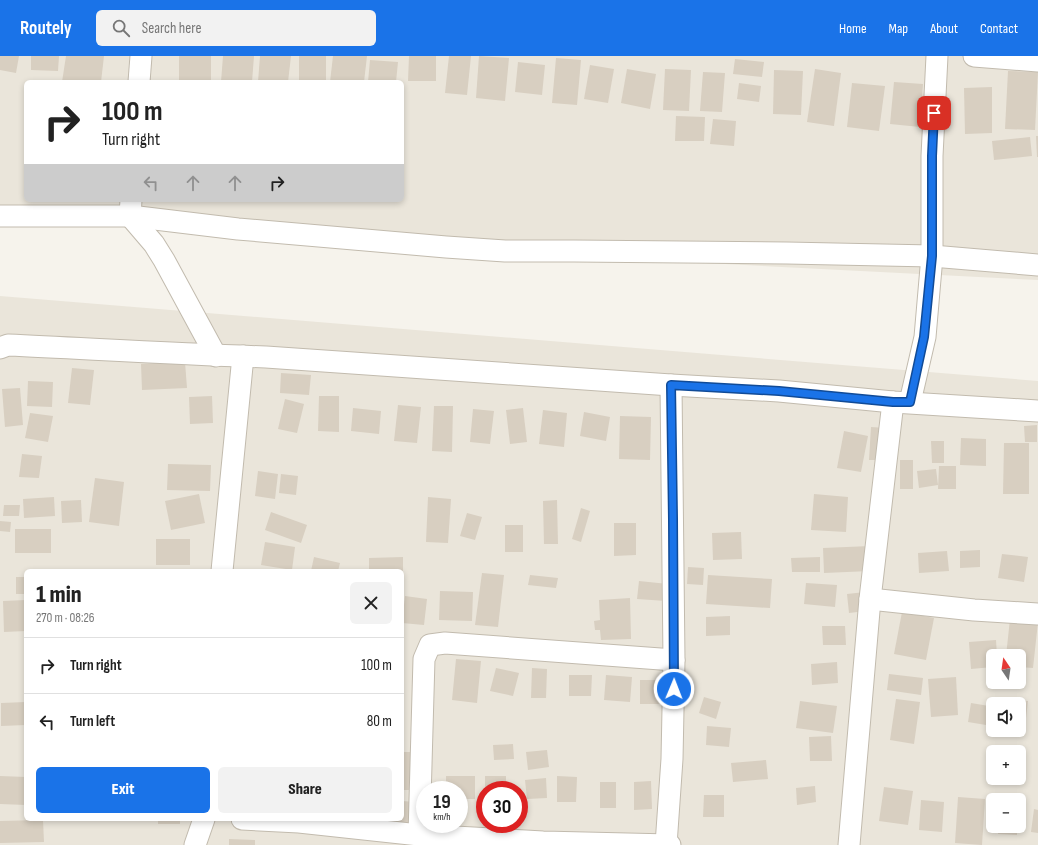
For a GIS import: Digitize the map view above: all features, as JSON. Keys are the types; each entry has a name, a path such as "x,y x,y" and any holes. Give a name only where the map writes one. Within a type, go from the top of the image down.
{"street":[{"path":"139,80 141,56"},
{"path":"848,845 870,599 901,402 924,337 932,256 932,156 937,56"},
{"path":"974,56 1038,61"},
{"path":"131,208 164,260 216,356"},
{"path":"0,216 131,208 238,229 446,248 505,251 787,253 932,256 1038,265"},
{"path":"0,348 8,345 216,356 266,357 779,391 901,402 1038,411"},
{"path":"222,569 243,356"},
{"path":"666,845 672,760 674,660 671,385"},
{"path":"870,599 974,610 1038,614"},
{"path":"419,835 424,659 430,645 445,643 674,660"},
{"path":"195,845 203,821"},
{"path":"280,821 419,835 543,842 670,845"}],"shaded area":[{"path":"0,56 1038,56 1038,280 529,254 0,216"},
{"path":"0,296 1038,381 1038,845 0,845"}],"building":[{"path":"0,56 19,56 16,73 0,70"},
{"path":"31,56 59,56 58,71 31,70"},
{"path":"66,56 104,56 101,80 62,80"},
{"path":"179,56 211,56 211,80 179,80"},
{"path":"223,56 254,56 252,80 221,80"},
{"path":"260,56 291,56 288,80 258,80"},
{"path":"299,56 326,56 326,80 299,80"},
{"path":"333,56 367,56 364,80 330,80"},
{"path":"409,56 436,56 436,81 408,81"},
{"path":"449,56 471,56 467,95 445,93"},
{"path":"479,56 509,58 505,101 476,98"},
{"path":"556,58 581,60 577,105 552,103"},
{"path":"735,59 764,62 762,77 733,74"},
{"path":"370,60 398,62 396,80 368,80"},
{"path":"518,62 545,65 542,95 515,92"},
{"path":"590,65 614,69 608,103 584,99"},
{"path":"627,69 656,74 650,109 621,103"},
{"path":"665,69 691,70 689,111 663,110"},
{"path":"815,69 841,73 834,126 807,122"},
{"path":"774,70 803,71 801,115 773,114"},
{"path":"1008,71 1038,72 1035,130 1005,129"},
{"path":"703,72 725,73 722,112 700,111"},
{"path":"894,82 923,84 920,127 890,124"},
{"path":"739,83 761,86 759,102 737,99"},
{"path":"852,83 885,86 879,131 847,127"},
{"path":"992,87 992,133 965,134 964,88"},
{"path":"676,116 705,117 704,141 675,141"},
{"path":"713,119 736,121 734,146 710,144"},
{"path":"1036,136 1038,136 1038,157 1037,157"},
{"path":"1030,137 1032,156 994,160 992,141"},
{"path":"185,362 187,388 142,390 141,364"},
{"path":"72,368 94,370 90,405 68,403"},
{"path":"281,373 311,375 309,395 280,393"},
{"path":"28,381 53,382 52,407 27,406"},
{"path":"20,388 23,425 5,427 2,389"},
{"path":"212,396 213,423 190,424 189,397"},
{"path":"319,396 339,396 339,432 318,431"},
{"path":"285,399 304,404 297,433 278,429"},
{"path":"398,405 421,407 417,443 394,441"},
{"path":"434,406 453,406 452,452 432,451"},
{"path":"353,408 381,411 379,434 351,431"},
{"path":"523,408 527,442 510,444 506,410"},
{"path":"473,409 494,411 490,444 470,442"},
{"path":"543,410 567,413 564,447 539,444"},
{"path":"584,412 610,417 606,441 580,436"},
{"path":"30,413 53,416 48,442 25,438"},
{"path":"620,416 651,417 650,460 619,459"},
{"path":"1037,425 1037,442 1025,442 1024,426"},
{"path":"871,427 886,428 885,460 869,460"},
{"path":"844,431 868,436 861,472 837,468"},
{"path":"961,438 986,439 986,466 960,465"},
{"path":"931,441 944,441 944,463 932,463"},
{"path":"1004,443 1029,443 1029,494 1003,494"},
{"path":"22,454 42,456 39,478 19,477"},
{"path":"900,460 913,460 913,489 900,489"},
{"path":"168,464 211,465 210,491 167,490"},
{"path":"939,466 956,466 956,489 938,489"},
{"path":"936,469 938,485 919,488 917,471"},
{"path":"258,471 278,474 275,499 255,496"},
{"path":"281,474 298,476 296,495 279,493"},
{"path":"95,478 124,482 119,526 89,522"},
{"path":"199,494 205,523 171,530 165,501"},
{"path":"814,494 848,497 846,532 811,530"},
{"path":"54,497 55,516 24,518 23,499"},
{"path":"428,497 451,499 448,543 426,542"},
{"path":"81,500 82,522 62,523 61,501"},
{"path":"557,500 558,544 544,544 543,501"},
{"path":"4,505 20,505 19,516 3,516"},
{"path":"581,508 590,511 581,542 572,539"},
{"path":"271,512 307,525 301,543 265,530"},
{"path":"467,513 482,517 475,540 460,536"},
{"path":"0,521 11,522 10,532 0,531"},
{"path":"614,523 636,523 636,555 614,556"},
{"path":"505,525 523,525 523,552 505,552"},
{"path":"15,529 51,529 51,553 15,553"},
{"path":"741,532 742,559 713,560 712,533"},
{"path":"156,539 190,539 190,565 156,565"},
{"path":"265,542 295,547 292,569 261,565"},
{"path":"870,546 870,571 824,573 823,548"},
{"path":"980,550 980,567 960,568 960,551"},
{"path":"947,551 949,571 919,573 918,553"},
{"path":"1002,554 1028,557 1024,582 998,578"},
{"path":"314,557 340,563 338,569 311,569"},
{"path":"403,557 403,569 369,569 369,558"},
{"path":"820,557 820,572 792,572 791,558"},
{"path":"688,567 704,568 703,585 687,584"},
{"path":"482,573 504,575 498,627 475,625"},
{"path":"530,575 558,578 556,588 528,585"},
{"path":"708,575 772,579 770,608 706,604"},
{"path":"16,577 24,577 24,594 16,594"},
{"path":"639,581 668,584 666,601 637,599"},
{"path":"806,583 837,585 835,607 804,604"},
{"path":"440,591 473,592 472,621 439,620"},
{"path":"865,592 866,611 849,613 847,594"},
{"path":"405,596 427,599 424,625 404,623"},
{"path":"630,598 631,639 601,640 600,630 595,630 594,621 600,620 599,600"},
{"path":"24,600 24,631 4,632 3,601"},
{"path":"902,612 934,618 926,660 894,654"},
{"path":"730,616 730,635 706,636 706,617"},
{"path":"1010,619 1038,622 1033,668 1026,668 1026,649 1007,649"},
{"path":"822,626 845,626 846,645 823,645"},
{"path":"996,640 997,649 986,649 986,668 971,669 969,642"},
{"path":"456,659 481,661 477,703 452,700"},
{"path":"837,662 838,683 812,685 811,664"},
{"path":"496,668 519,673 513,696 490,691"},
{"path":"532,668 547,669 546,698 531,698"},
{"path":"889,674 923,678 921,695 887,690"},
{"path":"569,675 592,675 591,696 569,696"},
{"path":"606,675 632,677 630,702 604,700"},
{"path":"956,677 958,715 931,717 928,679"},
{"path":"640,680 662,680 662,704 640,704"},
{"path":"704,697 721,702 716,719 699,713"},
{"path":"896,699 920,702 914,744 890,740"},
{"path":"800,701 837,706 833,733 796,728"},
{"path":"1026,701 1028,701 1026,718"},
{"path":"24,702 24,725 1,726 1,703"},
{"path":"971,703 986,706 986,725 968,722"},
{"path":"707,726 731,728 729,747 706,745"},
{"path":"831,736 832,761 810,761 809,737"},
{"path":"513,744 514,759 494,760 493,745"},
{"path":"547,750 549,767 528,770 526,752"},
{"path":"404,752 411,752 411,790 404,790"},
{"path":"766,760 768,779 733,782 731,763"},
{"path":"0,776 24,777 24,805 0,804"},
{"path":"446,776 475,776 475,799 468,799 468,781 446,781"},
{"path":"485,776 506,776 506,781 485,781"},
{"path":"557,776 577,777 576,802 557,802"},
{"path":"546,778 547,798 528,799 528,781 525,780"},
{"path":"651,781 652,809 634,810 634,782"},
{"path":"600,782 616,782 616,808 600,808"},
{"path":"815,786 816,802 797,805 796,788"},
{"path":"884,787 913,791 908,825 879,821"},
{"path":"704,795 724,795 724,817 703,817"},
{"path":"958,797 985,799 982,845 955,843"},
{"path":"921,800 944,802 942,832 919,830"},
{"path":"404,801 416,802 414,825 383,821 404,821"},
{"path":"1034,809 1038,810 1038,833 1031,832"},
{"path":"0,821 43,821 44,842 0,843"},
{"path":"158,821 180,821 180,824 158,824"},
{"path":"1017,833 1017,835 998,834"},
{"path":"229,839 255,840 255,845 229,845"}],"route":[{"path":"674,689 671,385 779,391 893,402 910,402 924,337 932,256 932,156 934,113"}]}
